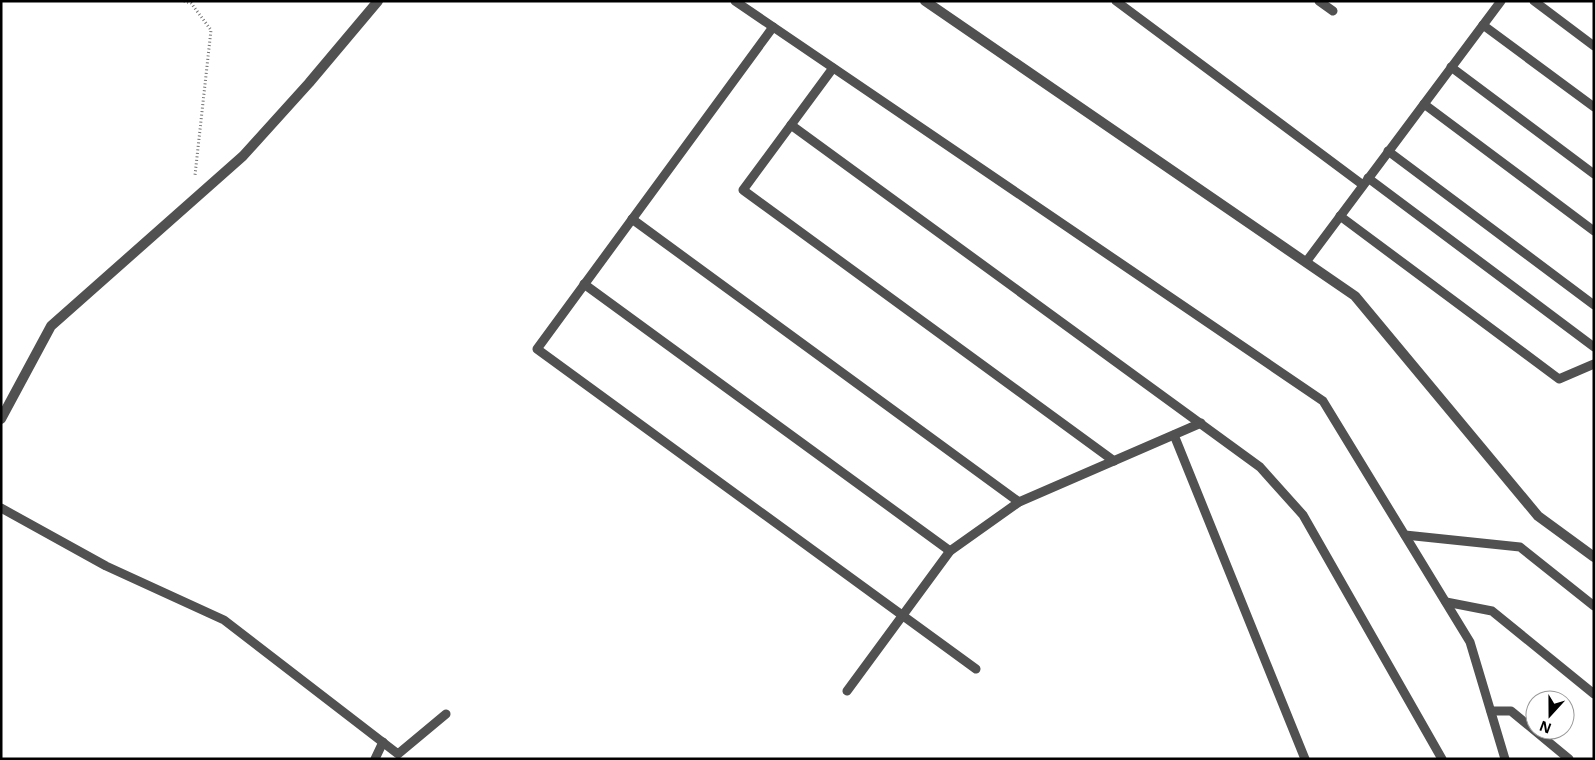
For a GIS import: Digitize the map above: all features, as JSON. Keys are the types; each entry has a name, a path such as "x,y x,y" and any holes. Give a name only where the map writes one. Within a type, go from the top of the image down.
{"street":[{"path":"1,419 51,326 244,156 310,83 378,1"},
{"path":"925,1 1355,296 1538,516 1594,557"}],"lane":[{"path":"735,1 1323,401 1470,642 1505,759"},
{"path":"1116,1 1594,347"},
{"path":"1319,1 1333,11"},
{"path":"1306,262 1500,1"},
{"path":"1534,1 1594,46"},
{"path":"1483,25 1594,107"},
{"path":"773,27 537,349 976,669"},
{"path":"1451,67 1594,174"},
{"path":"833,68 743,190 1114,460"},
{"path":"1424,104 1594,231"},
{"path":"791,125 1260,467 1303,515 1442,759"},
{"path":"1388,151 1594,305"},
{"path":"1340,216 1559,379 1594,364"},
{"path":"632,219 1019,502"},
{"path":"584,284 950,551"},
{"path":"847,691 950,551 1019,502 1201,424"},
{"path":"1174,435 1305,759"},
{"path":"1,508 106,566 224,620 398,754 446,714"},
{"path":"1405,535 1520,547 1594,606"},
{"path":"1446,602 1492,611 1594,694"},
{"path":"1491,711 1510,712 1569,759"},
{"path":"375,759 382,742"}],"path":[{"path":"184,1 191,3 210,30 193,201"}]}
